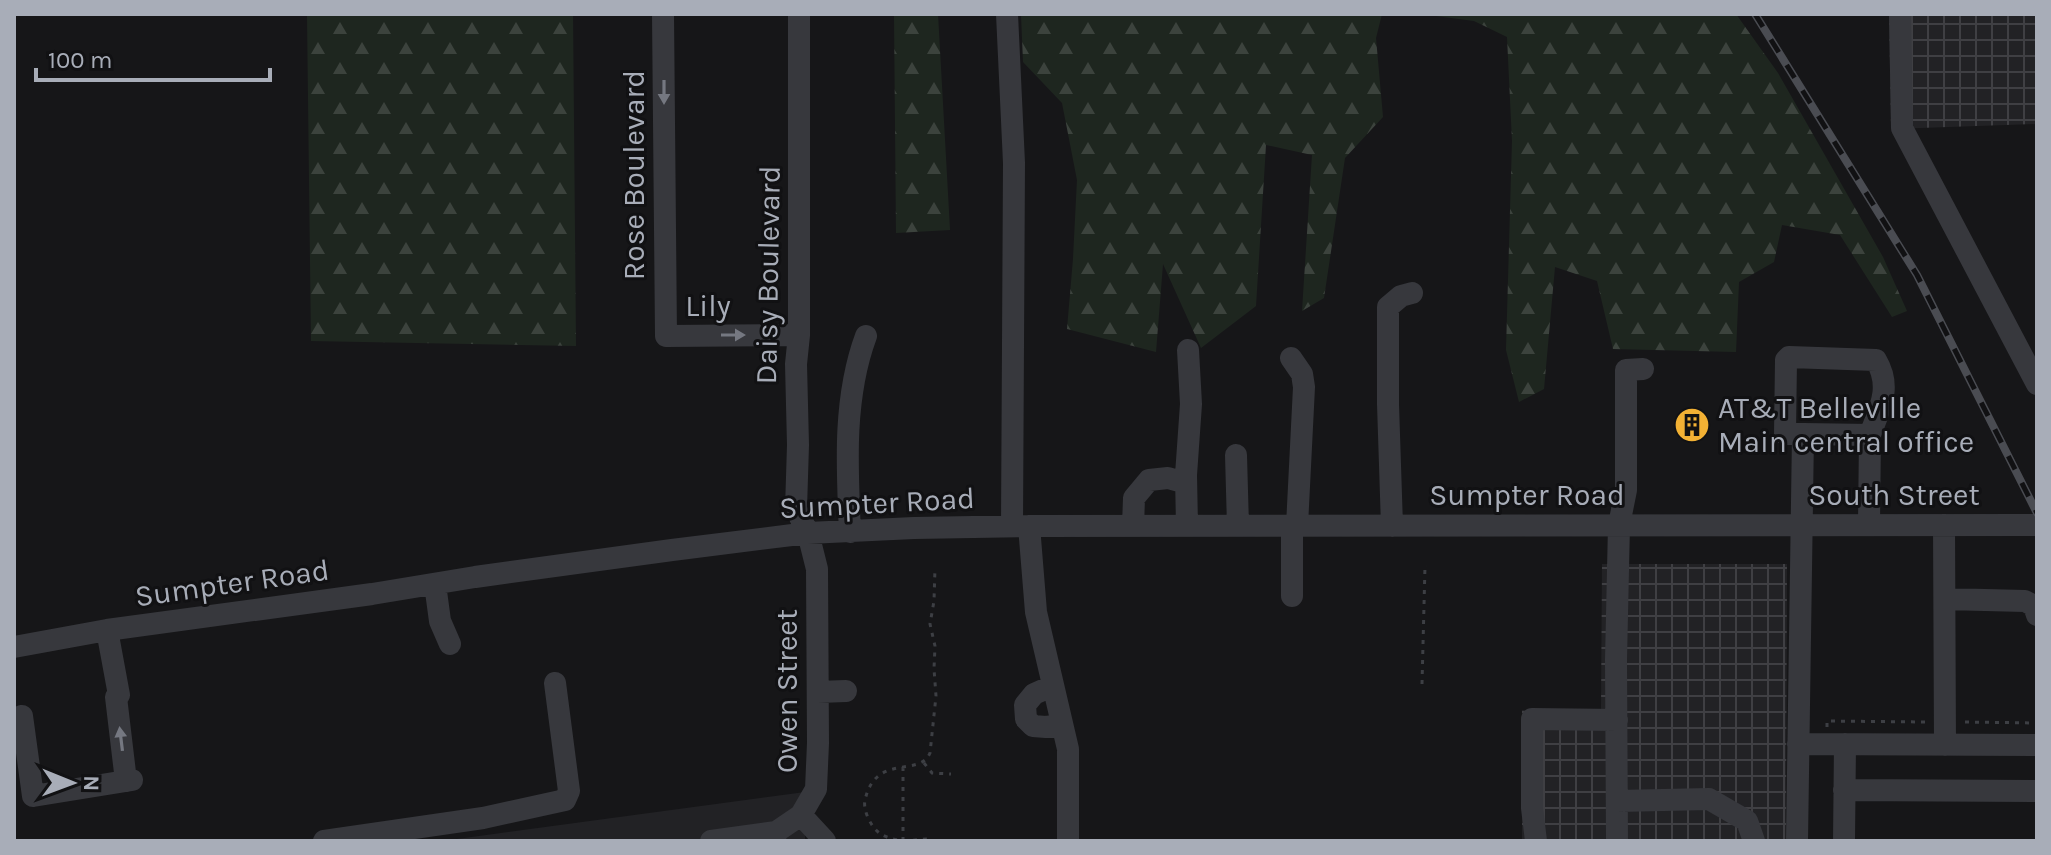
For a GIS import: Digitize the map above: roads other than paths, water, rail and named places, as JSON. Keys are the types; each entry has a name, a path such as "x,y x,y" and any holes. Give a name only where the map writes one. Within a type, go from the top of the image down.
{"street":[{"name":"Rose Boulevard","path":"663,14 666,336"},
{"name":"Daisy Boulevard","path":"799,14 796,509 808,533"},
{"path":"1007,14 1014,163 1020,526 1036,612 1068,749 1068,841"},
{"path":"1900,14 1902,128 2037,384"},
{"path":"1392,526 1388,307 1401,296 1412,293"},
{"name":"Lily","path":"666,336 799,335"},
{"path":"850,532 848,464 852,392 856,364 866,336"},
{"path":"1187,526 1186,483 1191,404 1188,350"},
{"path":"1869,524 1870,435 1883,398 1884,374 1876,360 1789,357 1786,360 1785,434 1870,435"},
{"path":"1291,358 1302,374 1304,387 1292,596"},
{"path":"1617,841 1619,525 1626,490 1626,370 1643,369"},
{"path":"1797,841 1803,434"},
{"path":"1236,455 1238,526"},
{"path":"1133,526 1134,498 1149,480 1168,478 1186,483"},
{"name":"Sumpter Road","path":"14,647 107,630 372,594 589,560 808,533 1020,526 1752,525"},
{"name":"South Street","path":"1752,525 2037,525"},
{"path":"1944,525 1945,745"},
{"name":"Owen Street","path":"775,836 801,815 816,789 817,569 808,533"},
{"path":"435,584 440,621 450,644"},
{"path":"1945,599 2025,601 2034,606 2037,615"},
{"path":"22,716 33,796 129,781 107,630"},
{"path":"324,841 483,818 565,800 569,791 555,683"},
{"path":"1052,686 1034,694 1025,705 1026,719 1033,726 1062,725"},
{"path":"818,692 846,691"},
{"path":"1536,841 1532,808 1532,719 1617,720"},
{"path":"1798,744 1836,740 2037,745"},
{"path":"1836,740 1844,790 1844,841"},
{"path":"1844,790 2037,791"},
{"path":"1617,801 1709,799 1747,821 1754,841"},
{"path":"801,815 825,841"},
{"path":"711,841 775,836"}],"railway":[{"path":"1755,14 1917,275 2037,513"}],"place":[{"name":"AT&T Belleville Main central office","path":"1692,425"}]}
